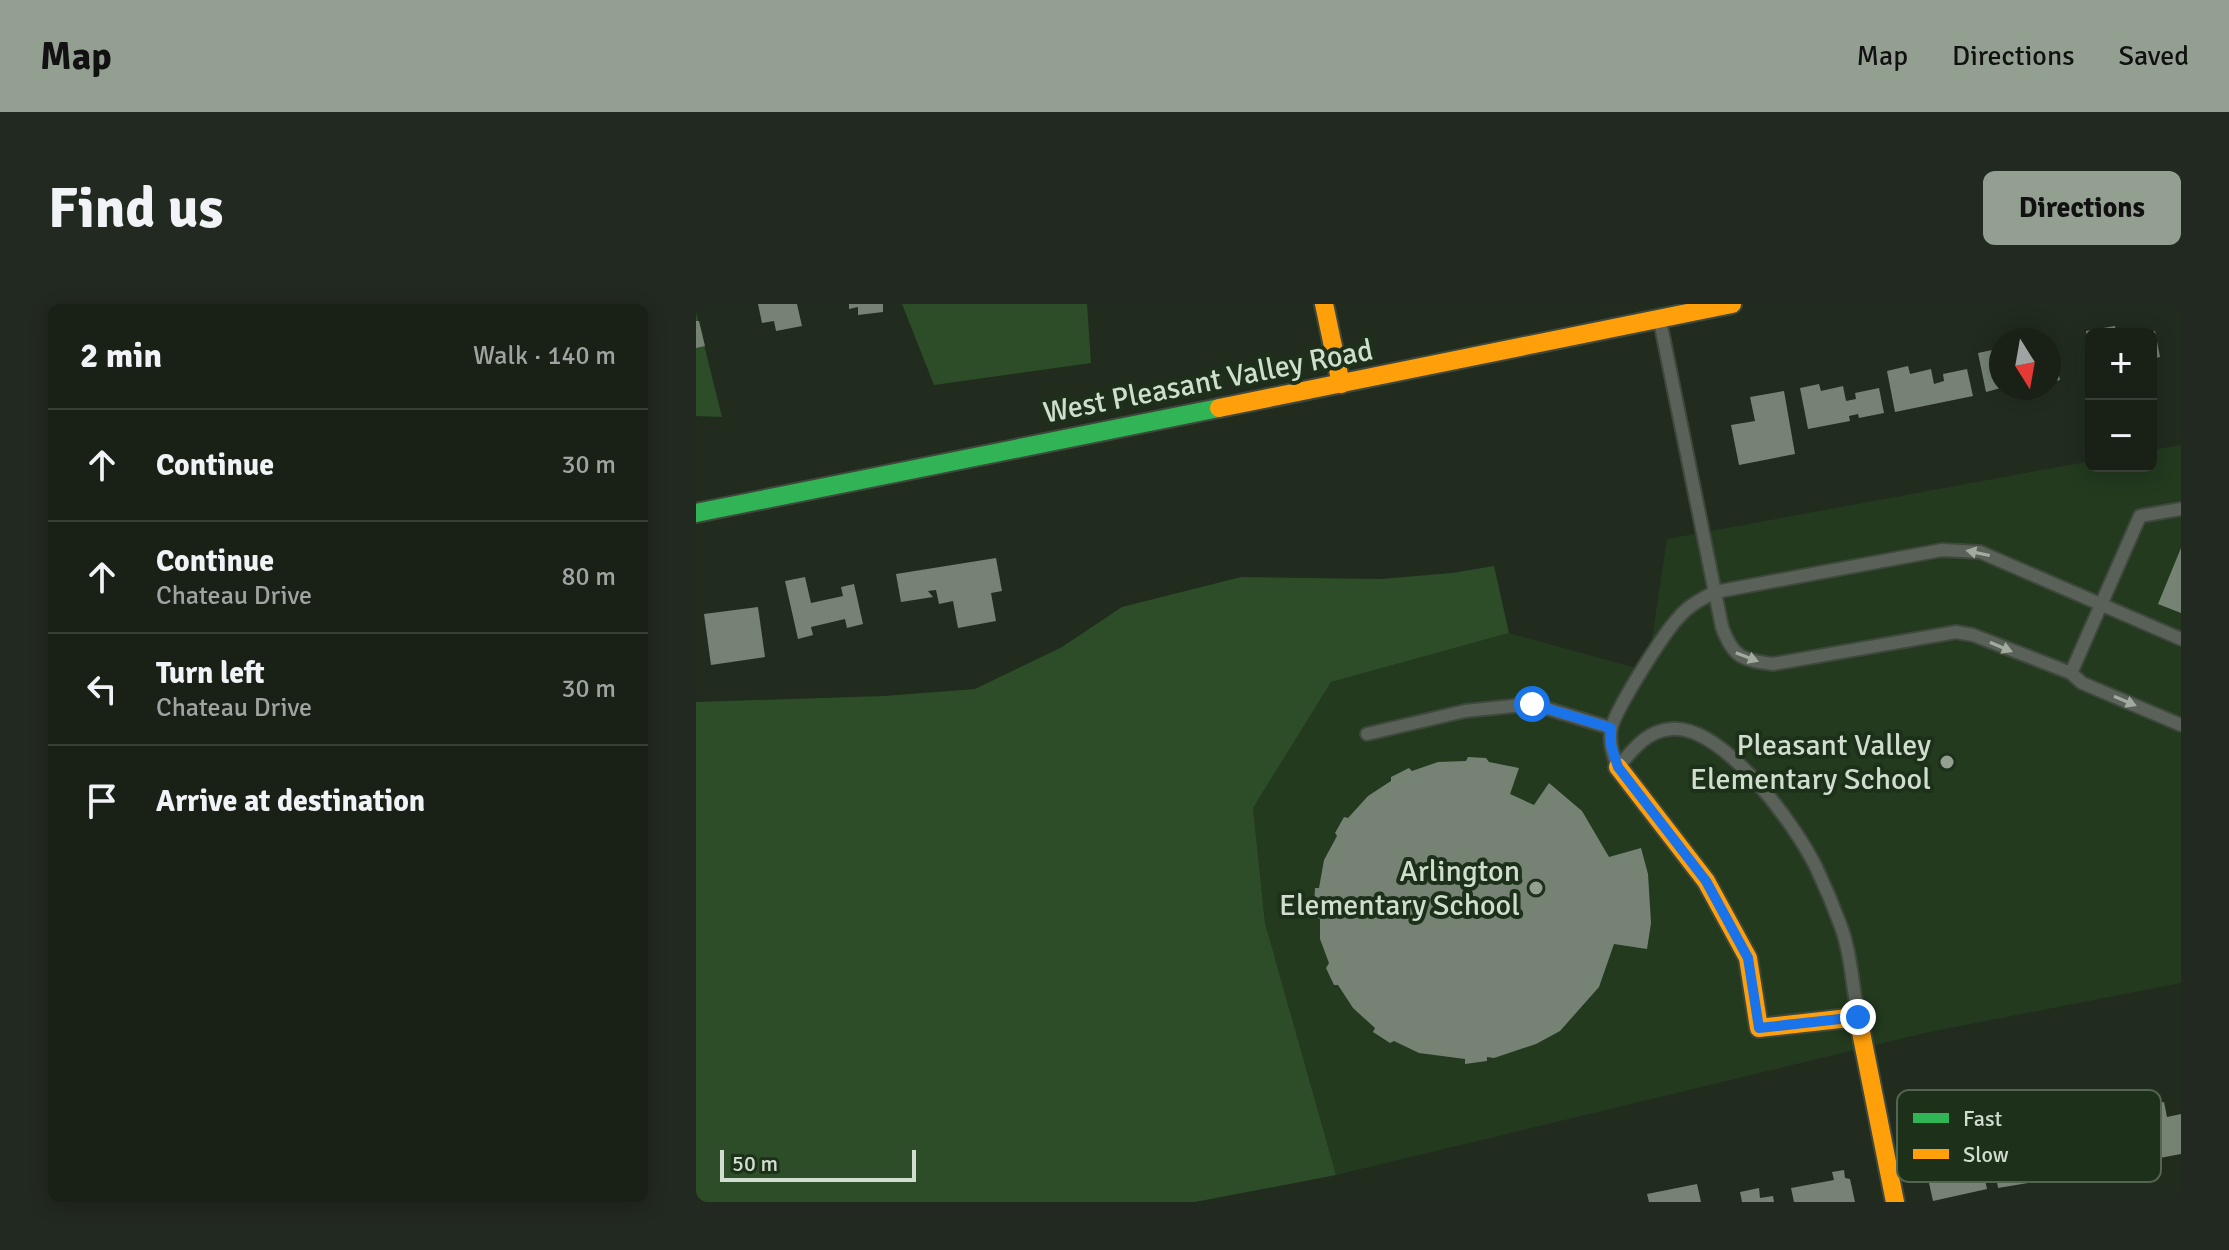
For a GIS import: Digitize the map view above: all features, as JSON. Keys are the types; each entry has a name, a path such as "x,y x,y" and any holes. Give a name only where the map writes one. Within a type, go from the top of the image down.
{"main road":[{"path":"1324,304 1341,384"},
{"name":"West Pleasant Valley Road","path":"696,513 1341,384 1631,319 1659,318 1732,304"},
{"path":"1618,767 1706,881 1748,958 1759,1028 1858,1017 1895,1202"}],"lane":[{"path":"1659,318 1715,592 1728,644 1737,655 1773,664 1956,632 1973,635 2071,673 2082,683 2181,725"},
{"path":"2071,673 2140,516 2181,509"},
{"path":"1618,767 1611,745 1611,728 1619,707 1678,617 1695,602 1715,592 1942,550 1980,552 2181,639"},
{"path":"1367,734 1465,711 1532,704 1611,728"},
{"path":"1618,767 1642,739 1671,729 1702,735 1747,770 1780,811 1816,865 1842,928 1858,1017"}],"shaded area":[{"path":"902,304 1087,304 1091,363 934,385"},
{"path":"696,312 722,417 696,416"},
{"path":"2181,445 2181,983 1929,1032 1336,1175 1265,923 1253,808 1331,682 1509,633 1647,671 1667,539 2085,462 2085,472 2157,472 2157,449"},
{"path":"1494,566 1509,633 1331,682 1253,808 1265,923 1336,1175 1195,1202 696,1202 696,702 884,696 975,689 1062,647 1122,607 1241,577 1381,579"}],"building":[{"path":"758,304 797,304 802,326 776,331 774,321 762,323"},
{"path":"849,304 883,304 883,312 858,315 858,307 849,309"},
{"path":"696,321 699,321 705,346 696,348"},
{"path":"1989,351 1989,391 1986,392 1978,353"},
{"path":"1908,366 1910,374 1931,369 1934,384 1944,381 1943,374 1967,369 1973,396 1895,412 1887,371"},
{"path":"1819,384 1821,391 1843,386 1846,401 1856,399 1855,393 1879,388 1884,413 1859,418 1858,414 1849,416 1850,421 1808,429 1800,388"},
{"path":"1784,391 1795,454 1739,465 1731,425 1755,421 1750,397"},
{"path":"2181,548 2181,613 2158,604"},
{"path":"996,558 1002,591 991,593 996,621 958,628 953,601 939,604 936,590 928,591 933,597 901,602 896,574"},
{"path":"805,577 811,603 843,596 841,587 854,584 863,624 847,628 845,619 811,627 813,635 798,639 785,581"},
{"path":"758,607 765,657 711,665 704,614"},
{"path":"1468,757 1486,758 1489,762 1519,768 1510,794 1534,805 1549,783 1582,811 1609,857 1641,848 1648,874 1651,923 1647,949 1614,944 1599,987 1560,1031 1536,1044 1494,1058 1487,1057 1487,1061 1465,1064 1465,1059 1419,1053 1394,1041 1390,1043 1373,1032 1375,1028 1353,1008 1338,985 1334,985 1326,968 1329,963 1320,939 1320,919 1314,908 1315,888 1319,888 1324,860 1344,817 1348,818 1368,796 1391,781 1391,777 1409,768 1412,771 1438,762 1466,761"},
{"path":"2164,1102 2167,1117 2181,1114 2181,1154 2161,1158 2161,1103"},
{"path":"1844,1170 1845,1178 1850,1179 1855,1202 1794,1202 1791,1188 1834,1180 1832,1172"},
{"path":"1929,1182 1985,1182 1987,1189 1933,1201"},
{"path":"1997,1182 2035,1182 1998,1188"},
{"path":"1697,1184 1701,1202 1649,1202 1647,1194"},
{"path":"1759,1188 1760,1198 1773,1196 1774,1202 1742,1202 1740,1192"}],"traffic: fast":[{"path":"696,513 1219,408"}],"traffic: slow":[{"path":"1324,304 1341,384"},
{"path":"1219,408 1732,304"},
{"path":"1618,767 1706,881 1748,958 1759,1028 1858,1017 1895,1202"}],"place":[{"name":"Pleasant Valley Elementary School","path":"1947,762"},
{"name":"Arlington Elementary School","path":"1536,888"}],"route":[{"path":"1532,704 1611,728 1611,745 1618,767 1706,881 1748,958 1759,1028 1858,1017"}]}
